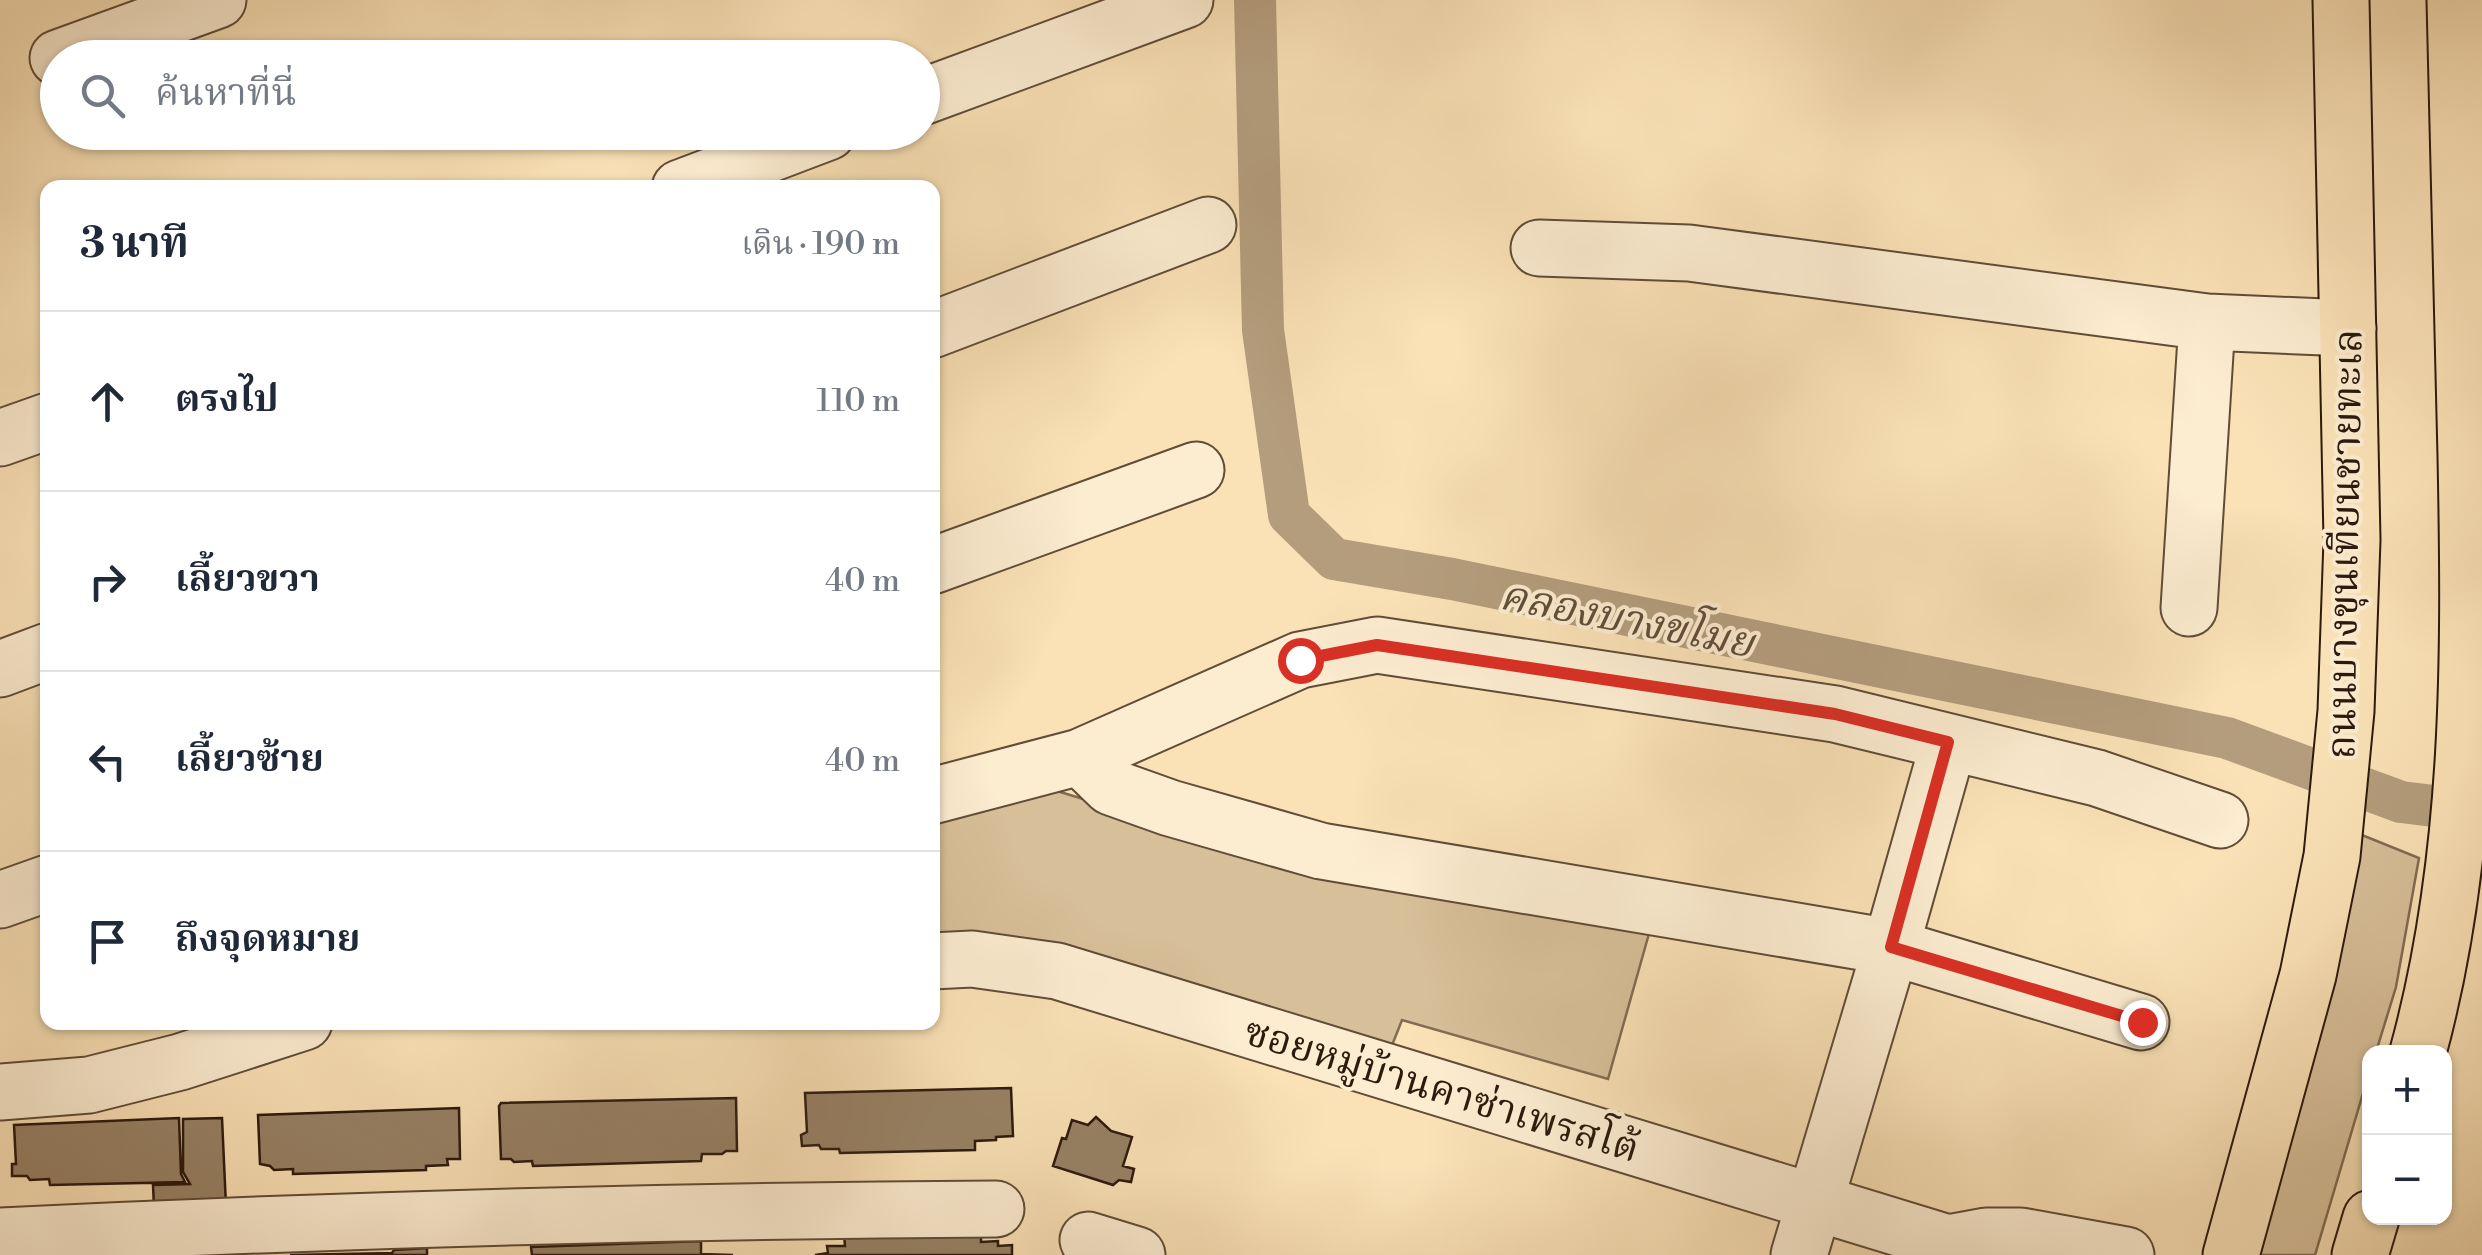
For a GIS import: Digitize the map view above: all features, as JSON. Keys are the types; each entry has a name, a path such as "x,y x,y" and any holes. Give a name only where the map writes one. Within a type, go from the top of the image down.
{"main road":[{"name":"ถนนบางขุนเทียนชายทะเล","path":"2231,1255 2308,975 2332,856 2346,711 2352,540 2342,0"},
{"path":"2420,1045 2450,907 2465,750 2472,248 2455,0"},
{"path":"2360,1255 2369,1225"}],"street":[{"path":"107,40 218,0"},
{"path":"940,91 1184,0"},
{"path":"701,180 780,150"},
{"path":"940,327 1208,225"},
{"path":"1539,248 1689,253 2207,322 2348,328"},
{"path":"2189,608 2207,322"},
{"path":"0,438 40,424"},
{"path":"940,563 1196,470"},
{"path":"940,794 1080,757 1300,660 1377,645 1835,714 2097,778 2220,820"},
{"path":"0,669 40,654"},
{"path":"1798,1255 1948,742"},
{"path":"1080,757 1111,787 1321,851 1891,947 2142,1022"},
{"path":"0,900 40,886"},
{"name":"ซอยหมู่บ้านคาซ่าเพรสโต้","path":"940,961 972,959 1058,971 1814,1202 1954,1249 1986,1236 2021,1236 2110,1254"},
{"path":"0,1092 89,1085 180,1062 279,1030"},
{"path":"0,1236 237,1225 482,1236 764,1233 996,1209"}],"shaded area":[{"path":"1057,791 1185,830 1652,923 1608,1079 1402,1020 1389,1053 940,944 940,809"},
{"path":"2357,833 2419,858 2396,987 2378,1045 2362,1045 2362,1097 2315,1255 2260,1255 2322,1019"}],"building":[{"path":"1011,1088 1013,1136 975,1141 975,1150 840,1153 839,1149 821,1149 819,1145 802,1146 801,1135 807,1132 805,1093"},
{"path":"736,1098 737,1151 702,1154 701,1161 533,1166 532,1161 501,1159 501,1103"},
{"path":"459,1108 460,1159 447,1159 448,1165 426,1166 426,1170 293,1174 293,1169 274,1170 260,1164 258,1115"},
{"path":"1096,1117 1111,1131 1132,1137 1123,1166 1134,1169 1131,1182 1119,1180 1113,1185 1053,1166 1072,1120 1088,1125"},
{"path":"179,1118 181,1174 185,1182 50,1185 49,1179 12,1176 12,1164 16,1164 14,1125"},
{"path":"222,1118 226,1206 154,1207 153,1185 190,1184 183,1172 183,1119"},
{"path":"844,1235 981,1236 981,1242 1012,1245 1012,1255 815,1255 828,1253 827,1246 845,1246"},
{"path":"701,1241 701,1254 733,1255 532,1255 531,1247"},
{"path":"427,1248 427,1255 290,1255 392,1253"}],"waterway":[{"name":"คลองบางขโมย","path":"1255,0 1263,330 1289,515 1334,559 1452,579 2227,738 2401,802 2482,812"}],"route":[{"path":"1300,660 1377,645 1835,714 1948,742 1891,947 2142,1022"}]}
